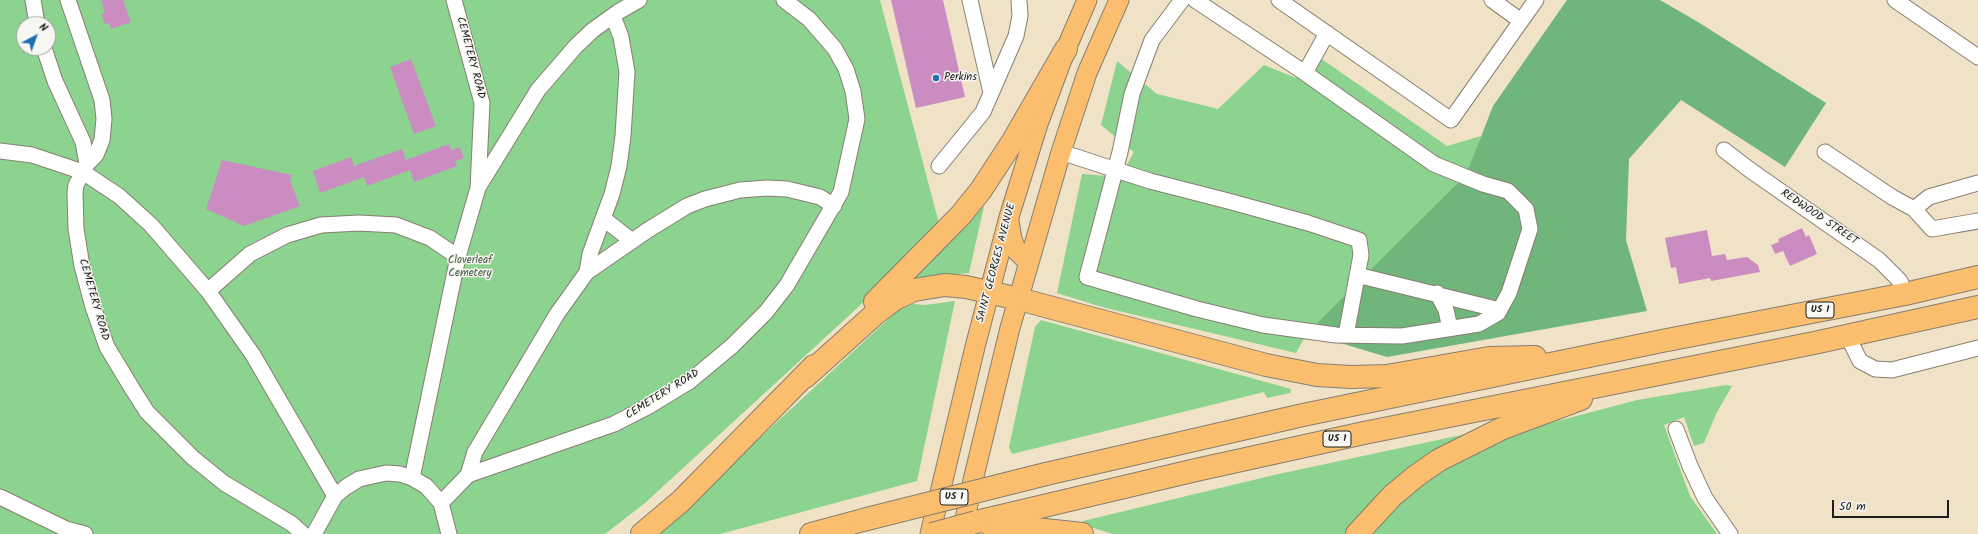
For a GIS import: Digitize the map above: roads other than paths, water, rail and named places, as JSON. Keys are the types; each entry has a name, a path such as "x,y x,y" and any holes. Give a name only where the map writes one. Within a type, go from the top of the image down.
{"highway":[{"path":"804,377 842,333 955,221 981,190 1013,141 1066,49"},
{"name":"US 1","path":"811,534 1046,474 1296,416 1593,355 1905,294 1978,277"},
{"path":"642,534 680,501 804,377 875,314 904,294 927,287 945,285 990,292 1266,365 1317,375 1351,377 1387,376 1488,358 1593,355"},
{"name":"US 1","path":"931,534 969,528 1039,508 1196,470 1364,433 1848,335 1978,307"},
{"path":"1357,534 1381,507 1404,486 1427,468 1454,452 1503,428 1637,378"},
{"path":"969,528 1082,534"}],"main road":[{"name":"SAINT GEORGES AVENUE","path":"931,534 975,347 1009,217 1038,124 1066,49 1087,0"},
{"path":"969,528 973,480 1030,259 1061,152 1087,73 1119,0"},
{"path":"1009,217 1010,232 1014,246 1020,255 1030,259"}],"street":[{"path":"33,0 36,16"},
{"name":"CEMETERY ROAD","path":"68,0 102,100 104,119 102,140 96,155 85,168 76,185 75,194 76,230 82,266 93,307 107,347 147,412 193,458 224,482 292,524 303,534"},
{"name":"CEMETERY ROAD","path":"412,478 458,257 478,188 482,103 454,0"},
{"name":"CEMETERY ROAD","path":"478,188 538,90 576,46 593,30 639,0"},
{"name":"CEMETERY ROAD","path":"441,503 468,475 614,424 649,406 690,381 732,346 766,312 787,285 842,192 857,119 853,91 846,69 835,49 809,19 784,0"},
{"path":"970,0 991,93"},
{"path":"939,166 983,112 1016,36 1020,16 1019,0"},
{"path":"1182,0 1152,40 1132,94 1115,169 1087,277 1197,309 1263,326 1346,335 1402,336 1479,324 1498,313 1509,294 1530,229 1526,209 1508,191 1483,184 1434,164 1305,74 1195,0"},
{"path":"1279,0 1451,120 1536,0"},
{"path":"1492,0 1521,21"},
{"path":"1895,0 1978,57"},
{"name":"CEMETERY ROAD","path":"587,272 590,254 604,219 620,166 627,72 621,38 613,16"},
{"path":"1305,74 1327,33"},
{"path":"47,56 55,81 83,142 85,168"},
{"name":"REDWOOD STREET","path":"1724,150 1750,170 1879,260 1900,281 1905,294"},
{"path":"0,151 32,155 85,168 151,225 208,291 253,355 334,496"},
{"path":"1061,152 1150,181 1308,223 1359,240 1361,255 1346,335"},
{"path":"1825,152 1892,197 1914,209 1932,229 1978,221"},
{"path":"1914,209 1930,196 1978,183"},
{"name":"CEMETERY ROAD","path":"468,475 475,452 557,314 587,272 686,206 706,199 740,190 767,188 787,189 820,197 834,206"},
{"path":"604,219 632,241"},
{"path":"208,291 250,254 287,235 321,225 359,223 396,225 430,238 458,257"},
{"path":"1358,275 1437,293 1500,310"},
{"path":"1437,293 1446,310 1450,328"},
{"path":"1848,335 1860,360 1875,369 1892,370 1978,348"},
{"path":"1676,429 1690,466 1705,498 1730,534"},
{"path":"314,534 334,496 359,479 374,474 400,474 412,478 426,486 441,503 449,534"},
{"path":"0,497 66,529 85,534"}],"place":[{"name":"Perkins","path":"936,78"}],"park label":[{"name":"Cloverleaf Cemetery","path":"470,267"}]}
